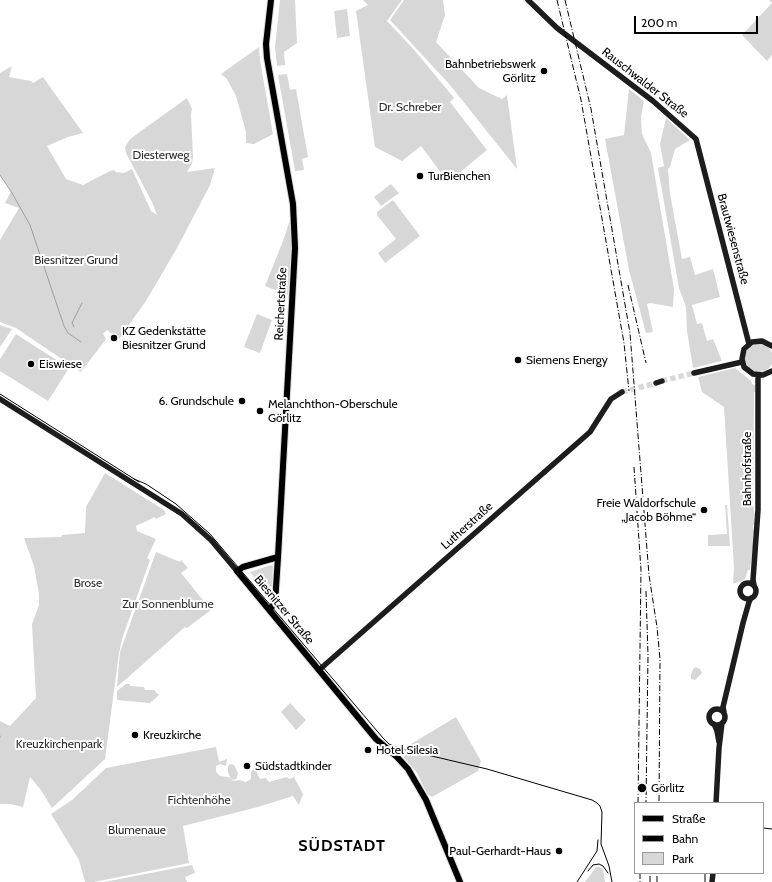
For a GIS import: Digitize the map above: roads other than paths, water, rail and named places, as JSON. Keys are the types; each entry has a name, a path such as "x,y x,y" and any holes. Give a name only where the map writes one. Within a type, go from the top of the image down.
{"main road":[{"name":"Reichertstraße","path":"270,609 275,603 295,248 292,204 267,58 266,44 271,0"},
{"name":"Rauschwalder Straße","path":"528,0 557,28 653,101 696,139"},
{"name":"Brautwiesenstraße","path":"696,139 749,344"},
{"path":"772,346 762,340 754,341 743,351 742,362 748,371 758,376 765,375 772,371"},
{"path":"694,373 742,362"},
{"name":"Bahnhofstraße","path":"754,585 753,580 758,506 758,376"},
{"name":"Lutherstraße","path":"319,670 590,432 611,399 622,392"},
{"name":"Biesnitzer Straße","path":"0,398 182,514 211,540 270,609 376,739 397,757 408,769 426,800 460,882"},
{"path":"237,571 243,567 278,557"},
{"name":"Bahnhofstraße","path":"747,583 755,562"},
{"path":"716,802 719,748 722,723 725,718 723,707 749,602 756,593 754,585 747,583 741,588 741,594 745,603 743,623"},
{"path":"743,597 747,599 751,598"},
{"path":"719,748 718,734 714,724 710,721 710,717 711,712 716,709 728,687"},
{"path":"716,709 724,712"},
{"path":"714,724 719,725 722,723"}],"waterway":[{"path":"0,175 30,225 64,326 68,333 81,342"},
{"path":"74,327 72,323 82,303"}],"tunnel":[{"path":"662,381 694,373"},
{"path":"622,392 656,383"}],"tram line":[{"path":"0,394 139,482"},
{"path":"134,479 146,484 176,504 210,534 389,744 402,749 487,769 592,800 597,803 602,812 601,844 609,866 612,882"},
{"path":"764,828 772,829"},
{"path":"577,882 597,851 598,840"},
{"path":"588,871 593,865 599,864 603,866 608,873"},
{"path":"705,874 705,882"}],"railway":[{"path":"557,0 581,100 624,343 629,391"},
{"path":"565,0 591,109 630,333 649,575 660,659 659,802"},
{"path":"628,285 646,363"},
{"path":"634,467 641,570 638,802"},
{"path":"646,591 648,655 646,802"},
{"path":"640,874 640,882"},
{"path":"650,874 650,882"},
{"path":"657,874 657,882"}],"place":[{"name":"Bahnbetriebswerk Görlitz","path":"544,71"},
{"name":"TurBienchen","path":"420,176"},
{"name":"KZ Gedenkstätte Biesnitzer Grund","path":"114,338"},
{"name":"Siemens Energy","path":"518,360"},
{"name":"Eiswiese","path":"31,364"},
{"name":"6. Grundschule","path":"242,401"},
{"name":"Melanchthon-Oberschule Görlitz","path":"260,411"},
{"name":"Freie Waldorfschule „Jacob Böhme“","path":"704,510"},
{"name":"Kreuzkirche","path":"135,735"},
{"name":"Hotel Silesia","path":"368,750"},
{"name":"Südstadtkinder","path":"247,766"},
{"name":"Görlitz","path":"642,788"},
{"name":"Paul-Gerhardt-Haus","path":"559,851"}],"district":[{"name":"SÜDSTADT","path":"342,846"}],"park label":[{"name":"Dr. Schreber","path":"410,107"},
{"name":"Diesterweg","path":"161,155"},
{"name":"Biesnitzer Grund","path":"76,260"},
{"name":"Brose","path":"88,583"},
{"name":"Zur Sonnenblume","path":"168,604"},
{"name":"Kreuzkirchenpark","path":"59,744"},
{"name":"Fichtenhöhe","path":"199,800"},
{"name":"Blumenaue","path":"137,830"}]}
